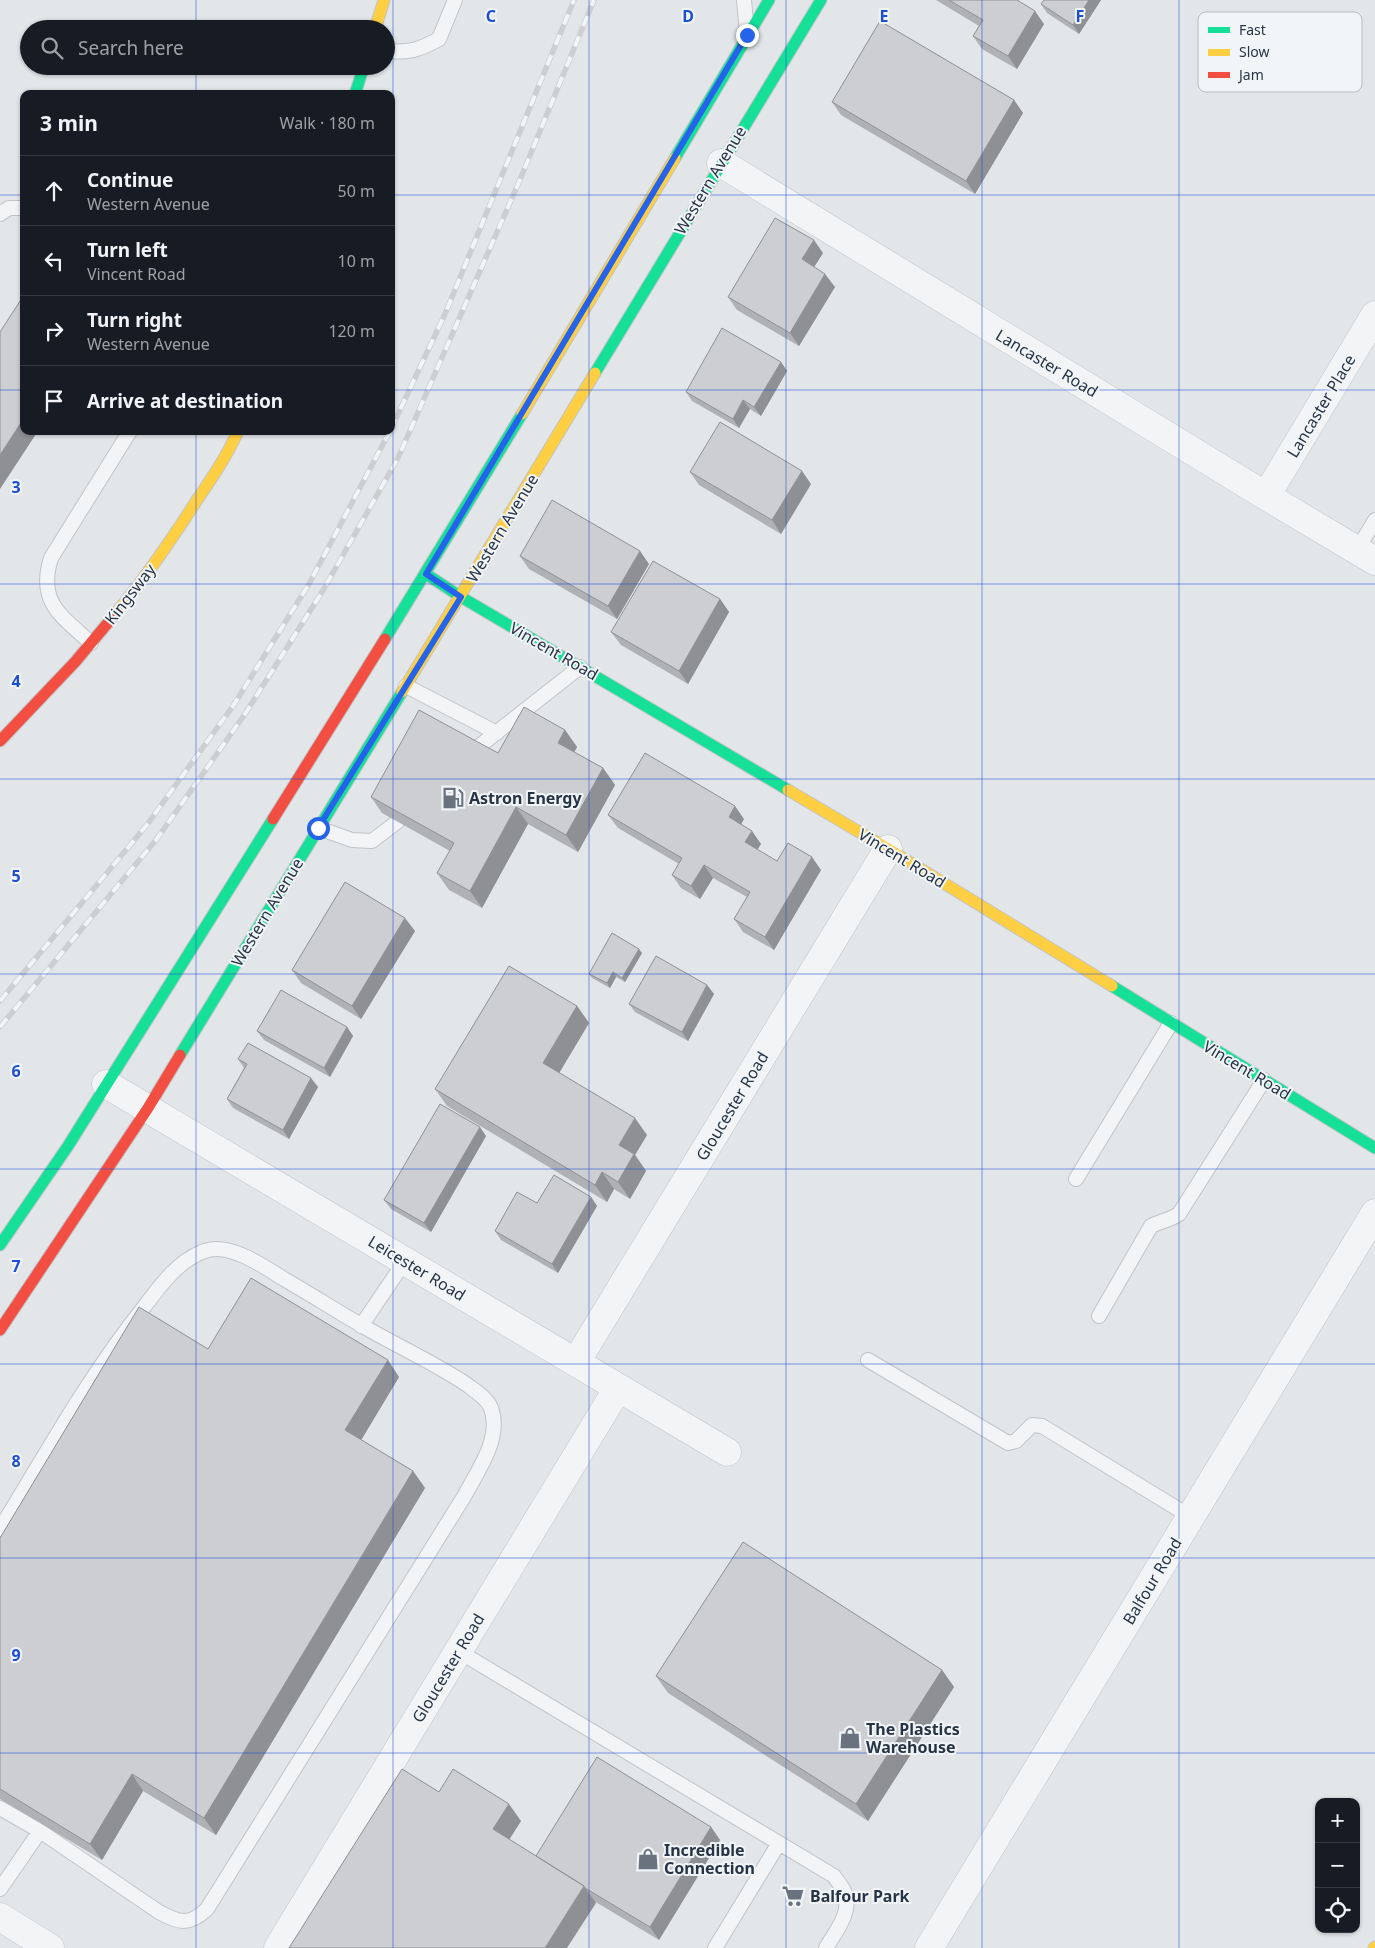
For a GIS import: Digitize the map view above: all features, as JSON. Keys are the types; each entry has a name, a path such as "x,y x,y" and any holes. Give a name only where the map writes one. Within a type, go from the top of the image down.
{"main road":[{"path":"378,20 384,0"},
{"path":"0,1245 68,1146 426,574 769,0"},
{"name":"Western Avenue","path":"0,1330 148,1108 461,597 720,163 820,0"},
{"path":"356,90 361,75"},
{"name":"Kingsway","path":"0,741 91,643 137,588 177,532 229,451 236,435"},
{"name":"Vincent Road","path":"426,574 461,597 888,849 1375,1148"}],"street":[{"name":"Lancaster Road","path":"720,163 1366,556"},
{"name":"Lancaster Place","path":"1266,496 1375,315"},
{"name":"Gloucester Road","path":"576,1362 888,849"},
{"name":"Leicester Road","path":"106,1084 727,1452"},
{"name":"Balfour Road","path":"929,1948 1375,1213"},
{"name":"Gloucester Road","path":"278,1948 618,1388"},
{"path":"0,1917 50,1948"}],"lane":[{"path":"395,52 420,49 439,39 455,0"},
{"path":"744,0 747,35"},
{"path":"0,214 9,208 20,208"},
{"path":"91,643 54,608 47,592 46,574 51,558 128,435"},
{"path":"1366,556 1375,520"},
{"path":"473,751 580,667"},
{"path":"406,686 497,733"},
{"path":"318,828 352,840 372,842 397,822"},
{"path":"1076,1179 1171,1023"},
{"path":"1099,1316 1151,1226 1160,1221 1170,1220 1179,1214 1264,1080"},
{"path":"0,1529 86,1390 128,1328 176,1268 187,1259 215,1248 243,1256 361,1326 465,1384 484,1398 490,1406 493,1435 491,1444 465,1494 207,1909 198,1918 185,1921 173,1920 40,1831 0,1808"},
{"path":"361,1326 405,1261"},
{"path":"868,1360 1008,1443 1016,1440 1032,1425 1042,1426 1191,1517"},
{"path":"458,1651 834,1876 845,1893 845,1916 826,1948"},
{"path":"0,1889 40,1831"},
{"path":"715,1948 779,1843"}],"building":[{"path":"949,0 1017,0 1035,11 1008,56 973,36 983,20"},
{"path":"1044,0 1089,0 1073,25 1041,4"},
{"path":"880,21 1014,100 966,181 832,102"},
{"path":"775,218 814,240 802,259 825,274 790,333 728,297"},
{"path":"20,301 20,424 0,455 0,332"},
{"path":"722,328 781,362 754,407 743,400 733,419 686,392"},
{"path":"720,422 802,471 772,520 690,472"},
{"path":"552,500 640,551 608,606 520,556"},
{"path":"653,561 720,599 679,671 611,632"},
{"path":"524,707 565,730 558,743 603,768 566,835 516,807 470,891 437,873 454,843 371,797 419,710 498,753"},
{"path":"645,753 735,806 729,817 752,831 745,842 777,861 788,843 812,857 765,937 734,919 750,892 704,865 691,886 672,875 682,858 608,815"},
{"path":"345,882 405,918 352,1006 292,970"},
{"path":"612,933 639,949 622,978 613,972 607,983 589,974"},
{"path":"656,956 707,985 682,1032 629,1004"},
{"path":"509,966 577,1006 543,1063 635,1118 619,1145 634,1154 618,1182 602,1172 595,1185 435,1089"},
{"path":"281,990 347,1027 324,1068 257,1031"},
{"path":"248,1043 311,1078 283,1130 227,1099 247,1064 238,1059"},
{"path":"440,1104 480,1127 424,1223 384,1200"},
{"path":"554,1175 591,1197 552,1264 495,1231 517,1192 537,1203"},
{"path":"251,1278 388,1360 345,1430 413,1471 204,1818 132,1774 90,1844 0,1789 0,1538 139,1307 208,1349"},
{"path":"743,1542 942,1670 856,1804 656,1676"},
{"path":"597,1757 711,1827 650,1927 536,1856"},
{"path":"402,1769 439,1792 453,1769 509,1804 493,1829 584,1886 545,1948 289,1948"}],"railway":[{"path":"395,420 445,314 574,0"},
{"path":"0,1027 156,840 245,714 322,592 398,458 519,182 594,0"},
{"path":"0,1001 146,826 233,706 309,584 388,435"}],"traffic: fast":[{"path":"675,158 769,0"},
{"path":"595,373 821,0"},
{"path":"356,90 361,75"},
{"path":"385,639 522,414"},
{"path":"426,574 461,597 788,790"},
{"path":"180,1055 402,692"},
{"path":"0,1245 68,1146 273,819"},
{"path":"1112,986 1375,1148"}],"traffic: slow":[{"path":"378,20 384,0"},
{"path":"522,414 675,158"},
{"path":"402,692 595,373"},
{"path":"117,612 178,529 219,467 236,435"},
{"path":"788,790 1112,986"}],"traffic: jam":[{"path":"0,741 75,662 117,612"},
{"path":"273,819 385,639"},
{"path":"0,1330 148,1108 180,1055"}],"place":[{"name":"Astron Energy","path":"453,798"},
{"name":"The Plastics Warehouse","path":"850,1738"},
{"name":"Incredible Connection","path":"648,1859"},
{"name":"Balfour Park","path":"793,1896"}],"route":[{"path":"318,828 461,597 426,574 747,35"}]}
